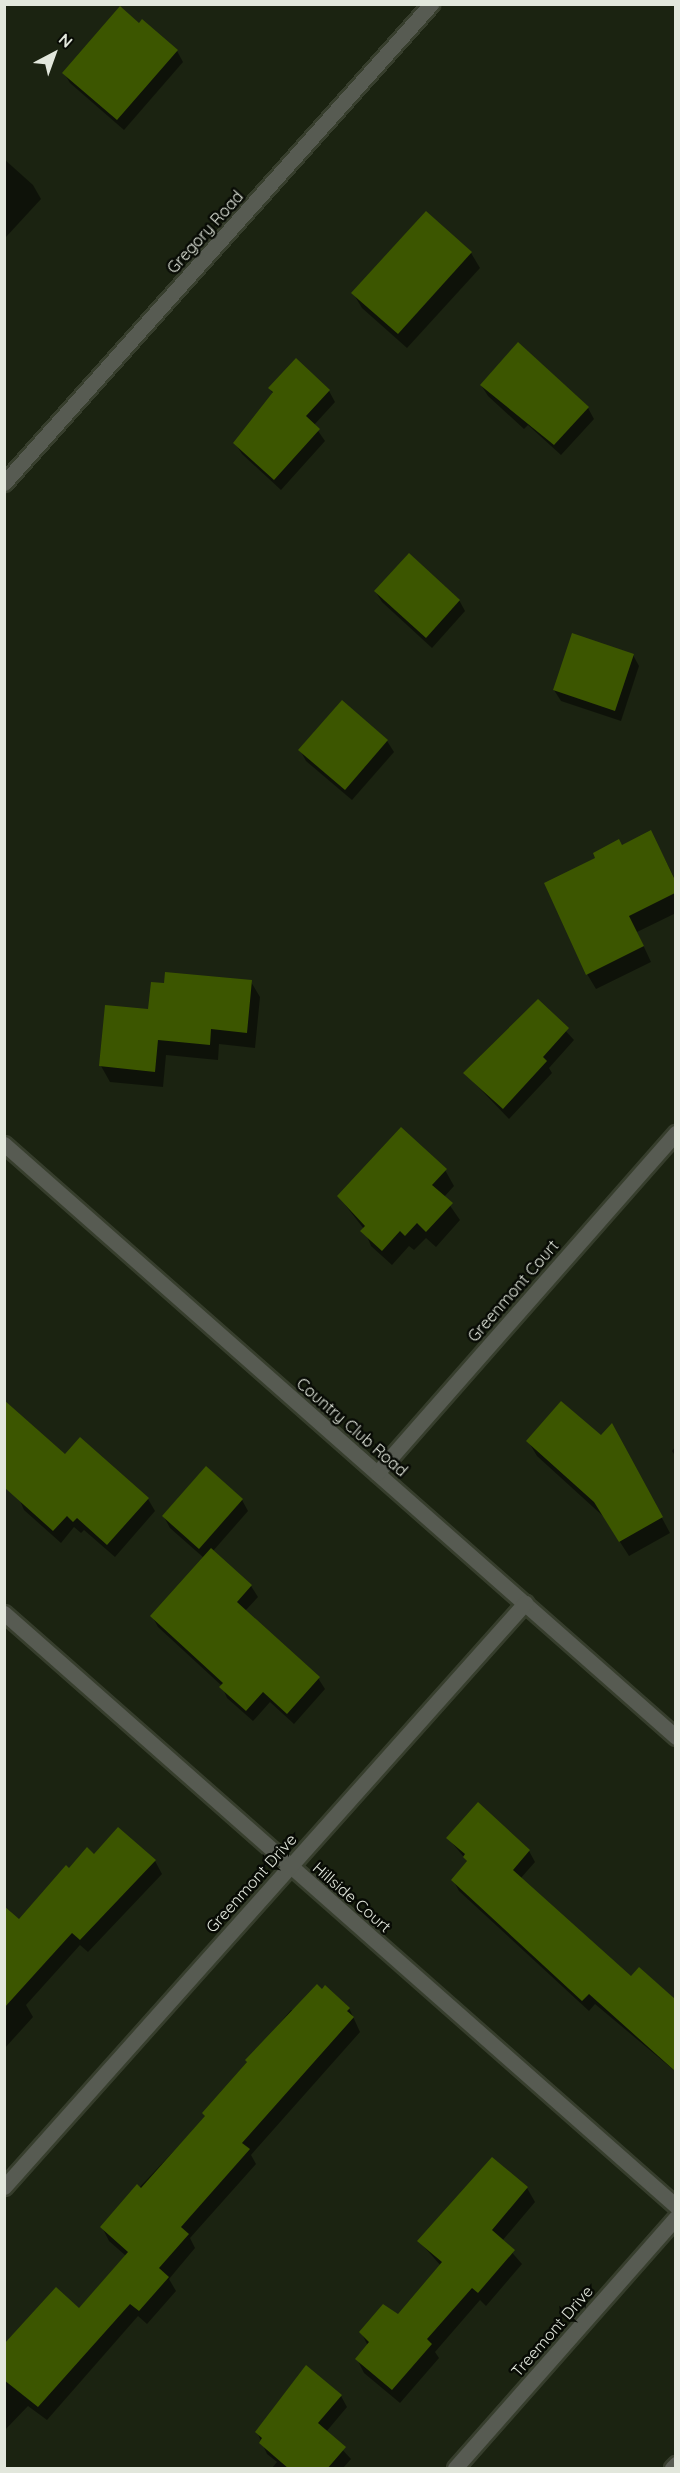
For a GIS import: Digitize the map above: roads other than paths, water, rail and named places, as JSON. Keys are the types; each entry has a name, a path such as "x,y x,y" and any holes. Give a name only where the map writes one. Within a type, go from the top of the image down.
{"street":[{"name":"Gregory Road","path":"4,483 431,4"},
{"name":"Greenmont Court","path":"377,1473 675,1133"},
{"name":"Country Club Road","path":"4,1144 675,1737"},
{"name":"Greenmont Drive","path":"4,2187 525,1603"},
{"name":"Hillside Court","path":"4,1613 675,2206"},
{"name":"Treemont Drive","path":"455,2469 675,2217"},
{"path":"672,2469 675,2464"}]}
